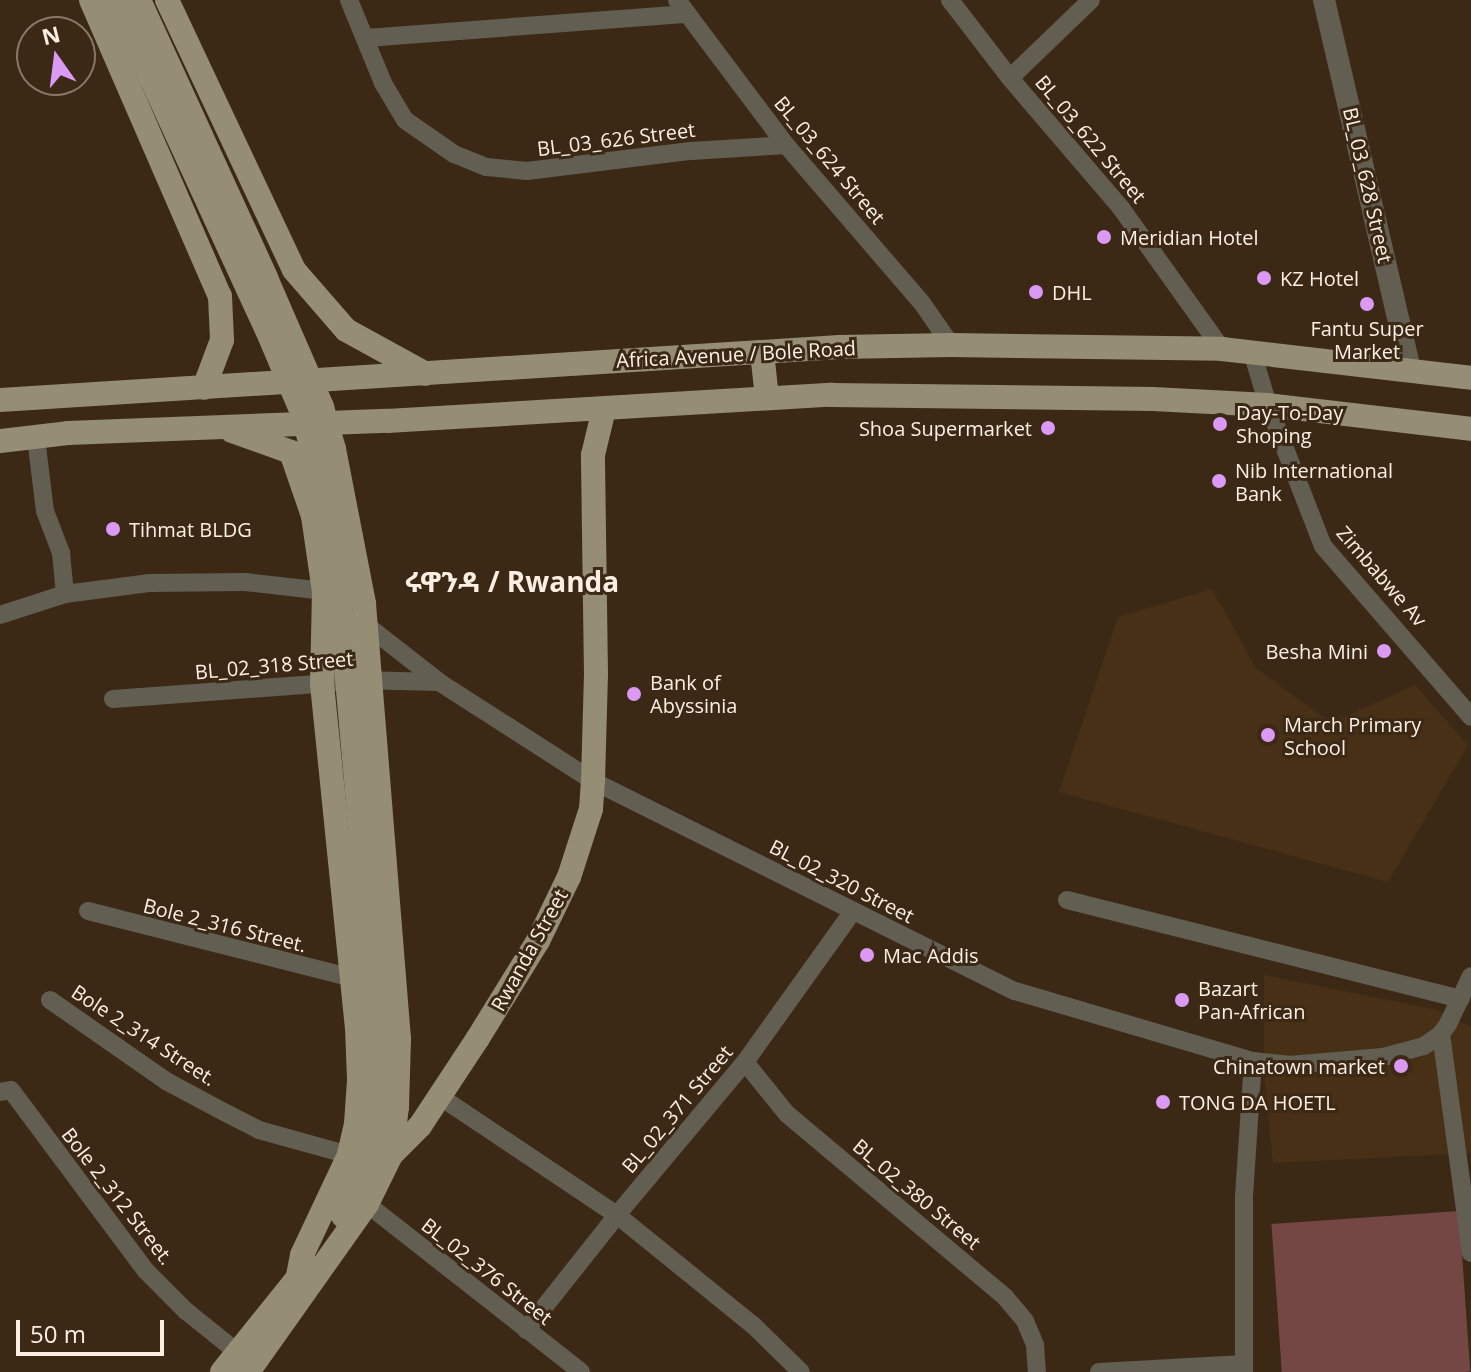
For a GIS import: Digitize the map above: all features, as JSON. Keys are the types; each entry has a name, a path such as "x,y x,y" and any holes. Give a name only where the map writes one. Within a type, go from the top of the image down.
{"main road":[{"path":"91,0 220,296 222,340 204,388"},
{"path":"115,0 301,410 326,509 340,601 379,1051 376,1103 364,1169 356,1193 318,1253 298,1276"},
{"path":"139,0 266,278 322,407 334,449 364,604 399,1039 397,1107 391,1155"},
{"path":"167,0 294,270 346,330 426,374"},
{"name":"Africa Avenue / Bole Road","path":"0,400 762,352 951,345 1222,349 1471,378"},
{"path":"762,352 767,398"},
{"path":"0,441 68,433 604,409 767,398 1043,395 1268,405 1471,429"},
{"name":"Rwanda Street","path":"222,1372 242,1362 367,1204 391,1155 420,1126 478,1038 556,908 591,809 596,675 593,455 604,409"},
{"name":"Rwanda Street","path":"222,427 291,452 313,516 324,591 322,684 352,978 359,1080 356,1124 349,1155 302,1255 298,1276 242,1362"}],"street":[{"name":"BL_03_626 Street","path":"349,0 383,83 405,120 454,154 487,167 527,171 691,151 786,145"},
{"name":"BL_03_622 Street","path":"950,0 1010,78 1121,208 1222,349"},
{"path":"1010,78 1091,0"},
{"name":"BL_03_628 Street","path":"1324,0 1410,371"},
{"path":"366,38 682,7"},
{"name":"BL_03_624 Street","path":"682,7 786,145 922,303 951,345"},
{"name":"Zimbabwe Av","path":"1252,352 1268,405 1323,546 1471,717"},
{"path":"36,438 45,511 61,553 65,594"},
{"path":"0,615 65,594 198,581 324,591"},
{"name":"BL_02_320 Street","path":"324,591 439,682 593,781 1015,991 1253,1061 1289,1065 1383,1057 1424,1046 1441,1034"},
{"name":"BL_02_318 Street","path":"113,699 362,679 439,682"},
{"path":"1067,900 1461,999"},
{"name":"Bole 2_316 Street.","path":"88,911 352,978"},
{"name":"BL_02_371 Street","path":"526,1330 745,1062 853,911"},
{"path":"1470,1245 1441,1034 1471,976"},
{"name":"Bole 2_314 Street.","path":"50,1000 166,1081 224,1112 259,1130 349,1155"},
{"path":"1099,1372 1244,1368 1244,1196 1253,1061"},
{"name":"BL_02_380 Street","path":"745,1062 787,1114 1005,1297 1025,1321 1035,1345 1037,1372"},
{"name":"Bole 2_312 Street.","path":"5,1091 146,1271 242,1362"},
{"path":"439,1096 617,1215 753,1325 801,1372"},
{"name":"BL_02_376 Street","path":"367,1204 581,1372"}],"shaded area":[{"name":"March Primary School","path":"1212,589 1256,668 1331,723 1415,685 1468,745 1388,882 1059,792 1118,617"},
{"path":"1264,975 1433,1009 1471,1027 1471,1153 1273,1163 1264,1073"},
{"path":"1459,1211 1470,1372 1282,1372 1271,1224"}],"place":[{"name":"Meridian Hotel","path":"1104,237"},
{"name":"KZ Hotel","path":"1264,278"},
{"name":"DHL","path":"1036,292"},
{"name":"Fantu Super Market","path":"1367,304"},
{"name":"Day-To-Day Shoping","path":"1220,424"},
{"name":"Shoa Supermarket","path":"1048,428"},
{"name":"Nib International Bank","path":"1219,481"},
{"name":"Tihmat BLDG","path":"113,529"},
{"name":"Besha Mini","path":"1384,651"},
{"name":"Bank of Abyssinia","path":"634,694"},
{"name":"March Primary School","path":"1268,735"},
{"name":"Mac Addis","path":"867,955"},
{"name":"Bazart Pan-African","path":"1182,1000"},
{"name":"Chinatown market","path":"1401,1066"},
{"name":"TONG DA HOETL","path":"1163,1102"}],"district":[{"name":"ሩዋንዳ / Rwanda","path":"512,581"}]}
